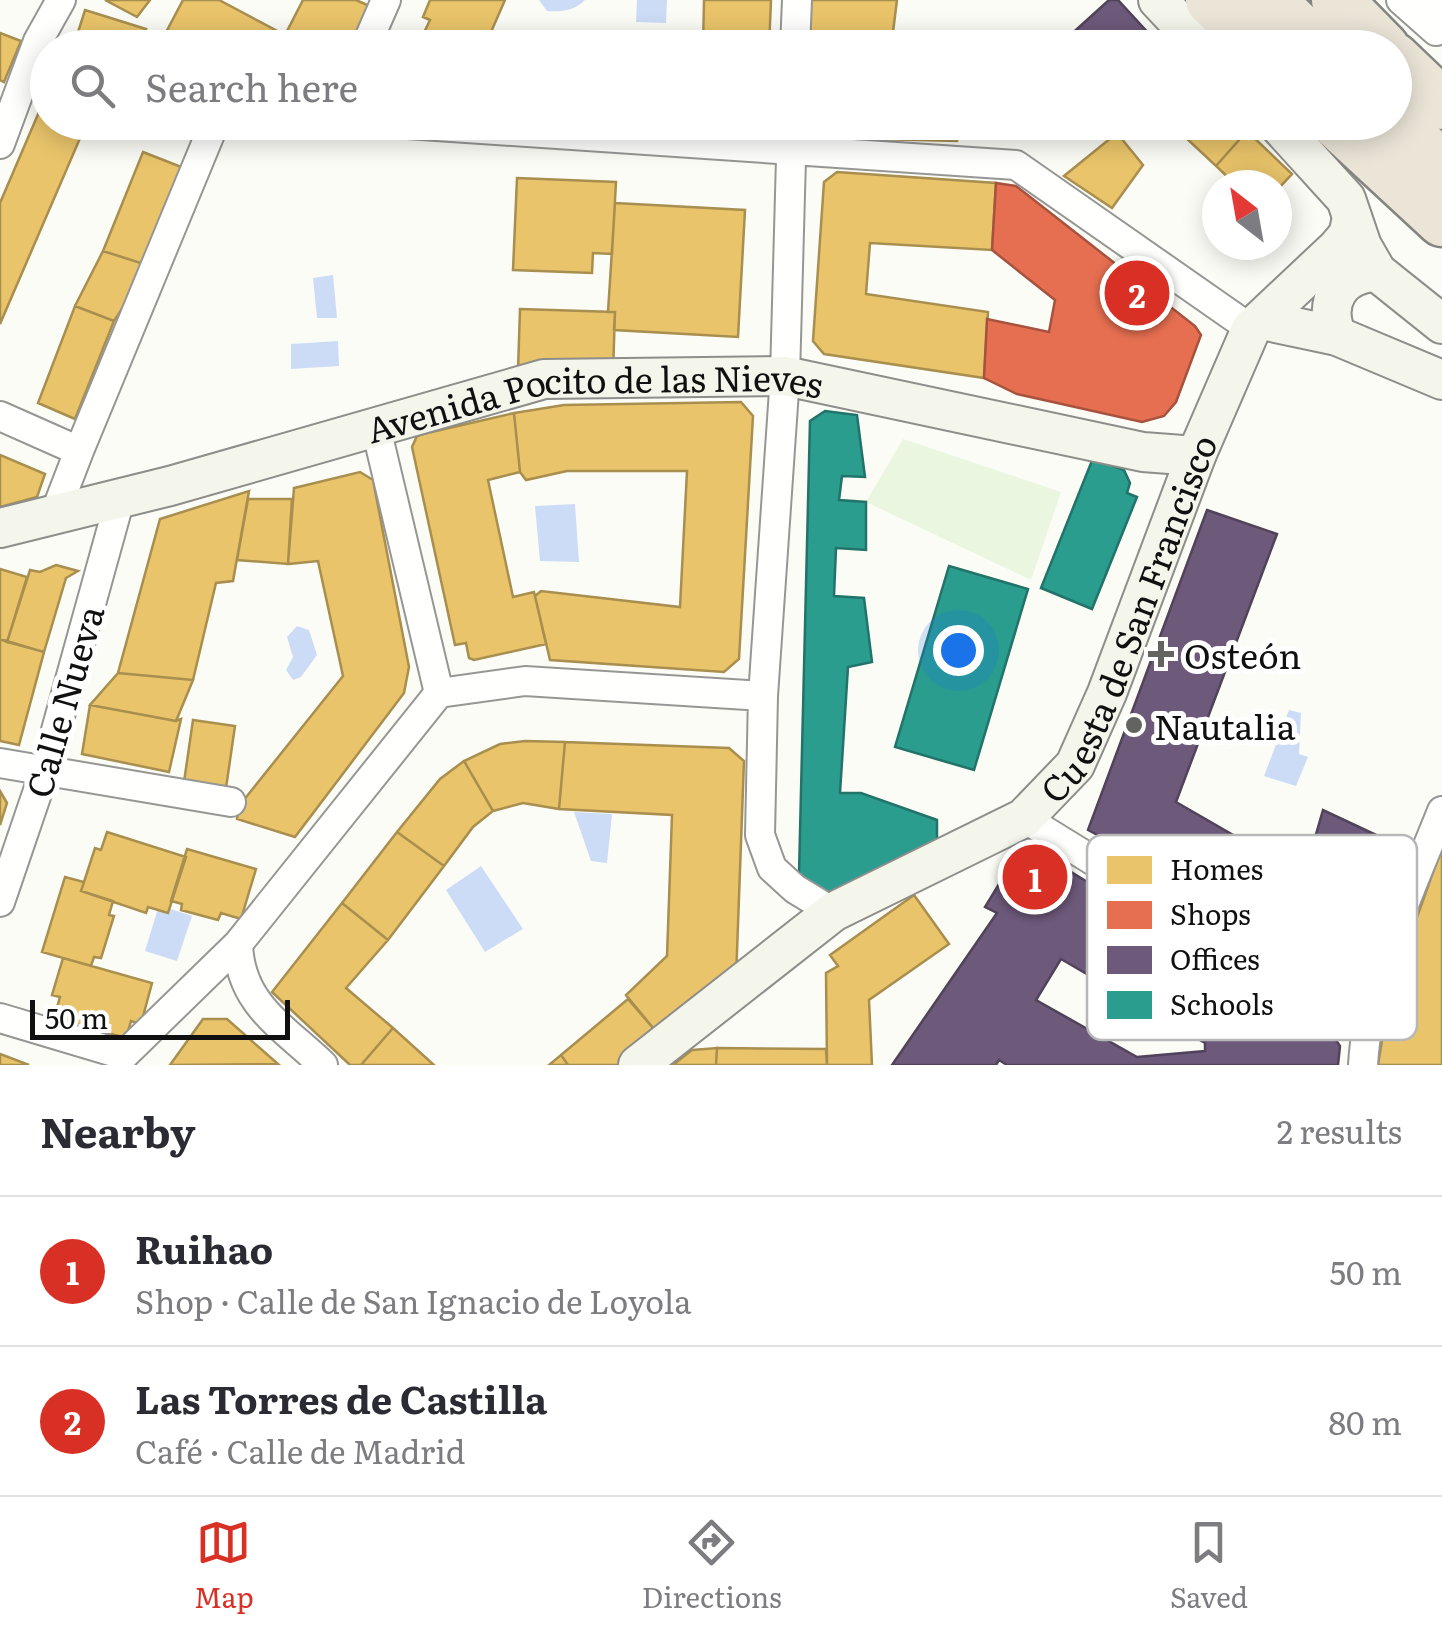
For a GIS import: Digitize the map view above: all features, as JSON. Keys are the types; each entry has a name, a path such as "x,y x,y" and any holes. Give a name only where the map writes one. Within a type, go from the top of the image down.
{"highway":[{"path":"1211,0 1241,30"},
{"path":"1270,0 1301,30"},
{"path":"1336,0 1366,30"},
{"path":"1412,75 1442,104"},
{"path":"1412,138 1442,165"},
{"path":"1354,140 1442,221"}],"street":[{"path":"373,30 386,0"},
{"path":"796,30 797,0"},
{"path":"1158,0 1187,30"},
{"path":"1401,0 1439,34"},
{"path":"1431,0 1439,34"},
{"path":"42,30 52,3"},
{"path":"0,144 30,63"},
{"path":"54,516 208,140"},
{"path":"791,140 785,376 763,696 760,836 772,868 795,889 833,912"},
{"path":"822,140 1016,165 1256,324 1337,336 1442,380"},
{"path":"1293,140 1346,199 1384,278 1442,324"},
{"name":"Cuesta de San Francisco","path":"638,1065 833,912 1024,818 1075,765 1107,693 1196,456 1256,324 1336,248 1348,234 1352,218"},
{"path":"1337,336 1331,305 1337,289 1354,276 1384,278"},
{"name":"Avenida Pocito de las Nieves","path":"0,528 120,499 544,379 785,376 1143,452 1196,456"},
{"path":"0,416 79,451"},
{"path":"376,428 439,693"},
{"name":"Calle Nueva","path":"0,902 45,770 120,499"},
{"path":"0,1018 124,1055 238,944 439,693 525,680 763,696"},
{"path":"0,763 231,802"},
{"path":"1417,874 1442,811"},
{"path":"1024,818 1087,857"},
{"path":"238,944 239,970 250,996 322,1065"},
{"path":"1363,1065 1364,1040"}],"green space":[{"path":"903,439 1061,492 1031,580 866,502"}],"water":[{"path":"539,0 585,0 572,9 547,11"},
{"path":"637,0 667,0 666,23 636,22"},
{"path":"333,275 337,318 317,318 313,278"},
{"path":"338,341 339,366 291,369 291,344"},
{"path":"575,504 579,562 540,561 535,506"},
{"path":"297,626 309,630 317,655 301,677 293,680 286,670 293,657 287,637"},
{"path":"1289,710 1301,713 1299,754 1308,757 1296,786 1264,776"},
{"path":"574,812 612,814 607,863 591,861"},
{"path":"481,866 523,929 485,952 446,890"},
{"path":"159,905 192,916 177,961 145,951"}],"building: Homes":[{"path":"105,0 150,0 137,17"},
{"path":"183,0 219,0 276,30 167,30"},
{"path":"303,0 356,0 372,7 360,30 288,30"},
{"path":"430,0 505,0 492,30 425,30 430,20 423,17"},
{"path":"704,0 771,0 770,30 703,30"},
{"path":"811,0 897,0 893,30 810,30"},
{"path":"85,10 146,29 145,30 79,30"},
{"path":"0,33 21,41 4,82 0,80"},
{"path":"30,133 30,140 79,140 0,324 0,203"},
{"path":"1108,140 1123,140 1143,165 1112,208 1064,176"},
{"path":"1188,140 1239,140 1216,166"},
{"path":"1239,140 1256,140 1288,170 1220,170 1216,166"},
{"path":"143,152 189,170 150,266 103,251"},
{"path":"837,172 996,183 992,250 870,243 866,294 988,312 984,378 824,354 813,341 824,182"},
{"path":"517,178 616,182 612,254 593,253 592,273 513,270"},
{"path":"615,203 745,210 738,337 614,330 615,312 608,312"},
{"path":"103,251 150,266 114,321 75,306"},
{"path":"75,306 114,321 75,419 38,403"},
{"path":"520,309 615,312 613,373 518,370"},
{"path":"741,402 753,416 739,659 724,672 550,660 535,596 541,591 680,607 687,471 567,471 526,480 520,472 514,413 564,405"},
{"path":"514,413 520,472 488,480 513,597 534,592 546,644 474,660 469,658 466,643 455,645 412,447 417,436 423,434"},
{"path":"0,455 45,474 37,497 0,507"},
{"path":"360,472 373,480 409,667 404,693 295,837 237,819 239,806 343,676 318,561 288,564 294,488"},
{"path":"249,491 233,581 216,583 193,680 118,673 160,519"},
{"path":"248,499 292,499 288,564 237,560"},
{"path":"56,565 78,571 66,578 44,652 7,642 30,570 40,572"},
{"path":"0,569 27,577 7,642 0,639"},
{"path":"0,639 44,652 19,745 0,741"},
{"path":"118,673 193,680 176,721 90,705"},
{"path":"90,705 181,719 169,772 82,754"},
{"path":"193,720 235,726 226,788 184,782"},
{"path":"565,742 559,809 523,803 493,811 464,761 500,744"},
{"path":"565,742 729,748 744,761 736,979 663,1040 626,995 667,956 672,815 559,809"},
{"path":"464,761 493,811 473,827 444,866 397,832 440,779"},
{"path":"0,791 7,803 0,825"},
{"path":"107,832 186,857 168,913 148,907 146,913 81,891 95,848 101,850"},
{"path":"397,832 444,866 388,940 342,903"},
{"path":"1442,847 1442,1065 1378,1065 1382,1040 1417,1040 1417,917"},
{"path":"187,849 256,869 241,919 221,913 218,920 181,910 182,904 171,901"},
{"path":"65,877 84,882 81,891 113,901 109,915 114,916 101,958 94,957 91,966 42,952"},
{"path":"914,895 949,944 869,1000 872,1065 827,1065 826,973 838,966 830,955"},
{"path":"342,903 388,940 346,988 393,1028 361,1065 350,1065 272,992"},
{"path":"63,958 152,983 141,1024 131,1021 126,1038 54,1018 60,997 52,995"},
{"path":"628,999 659,1035 625,1065 568,1065 561,1055"},
{"path":"203,1019 227,1019 278,1064 170,1065"},
{"path":"393,1028 434,1065 361,1065"},
{"path":"717,1048 826,1049 827,1065 716,1065"},
{"path":"717,1048 716,1065 673,1065 692,1050"},
{"path":"0,1054 29,1065 0,1065"},
{"path":"561,1055 568,1065 549,1065"}],"building: Shops":[{"path":"996,183 1016,186 1195,326 1201,335 1176,402 1164,416 1142,422 1017,394 984,378 987,319 1049,332 1055,300 992,250"}],"building: Offices":[{"path":"1109,0 1118,0 1146,30 1076,30"},
{"path":"1207,510 1277,534 1176,802 1233,835 1097,835 1088,830"},
{"path":"1323,810 1376,835 1316,835"},
{"path":"1024,843 1087,882 1087,974 1061,959 1036,1000 1087,1029 1087,1040 1107,1040 1137,1057 1205,1051 1205,1043 1200,1040 1336,1040 1340,1046 1338,1065 1007,1065 999,1060 996,1065 892,1065 997,913 985,907"}],"building: Schools":[{"path":"825,411 857,415 865,477 842,476 839,500 866,502 866,550 836,548 834,596 864,598 872,662 848,667 840,793 861,793 937,820 937,844 845,894 825,895 799,874 810,421"},
{"path":"1093,458 1124,470 1130,483 1127,493 1137,497 1092,609 1041,588"},
{"path":"949,566 1028,589 974,770 895,747"}],"place":[{"name":"Las Torres de Castilla","path":"1137,293"},
{"name":"Osteón","path":"1161,654"},
{"name":"Nautalia","path":"1134,725"},
{"name":"Ruihao","path":"1035,877"}]}
